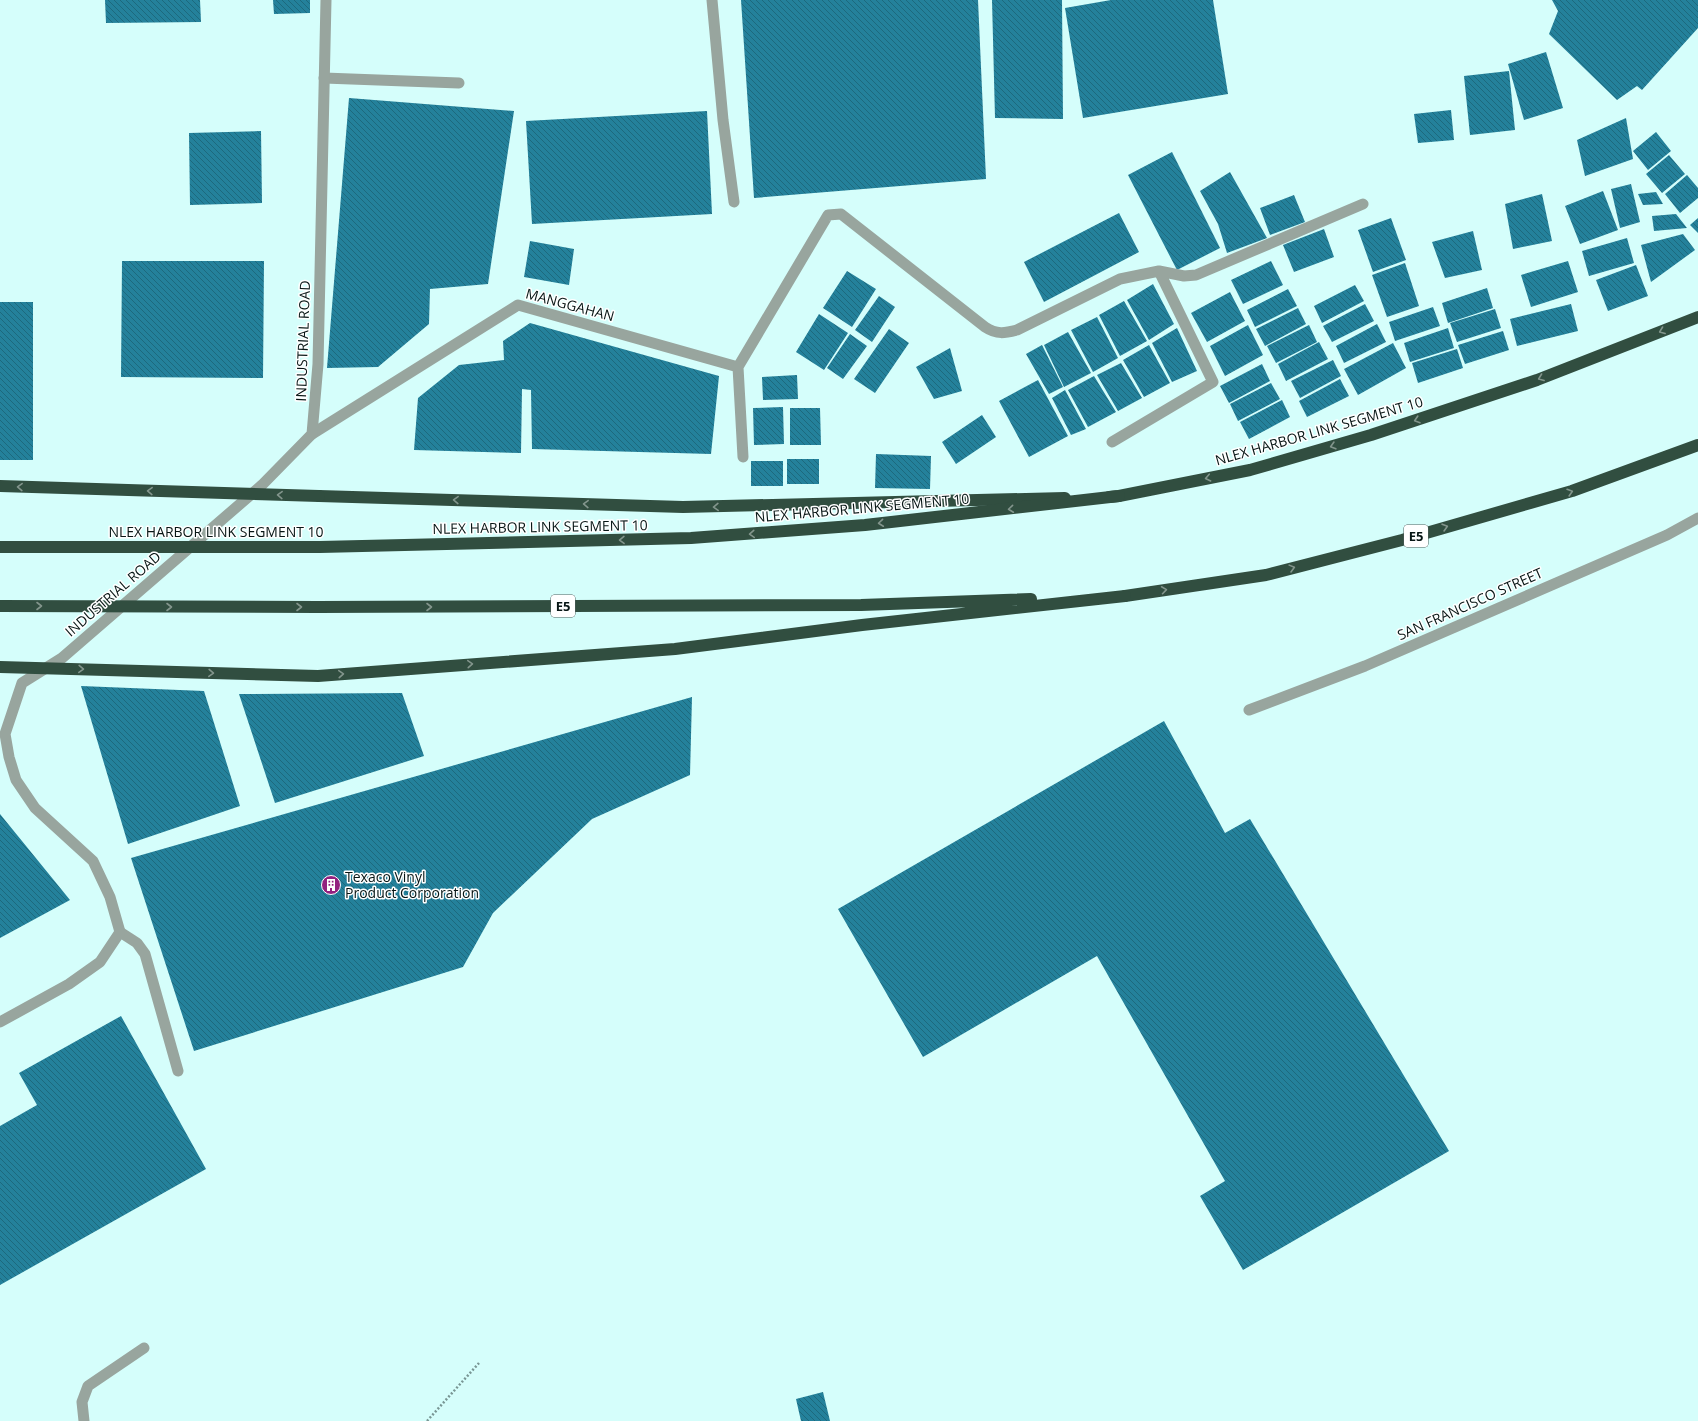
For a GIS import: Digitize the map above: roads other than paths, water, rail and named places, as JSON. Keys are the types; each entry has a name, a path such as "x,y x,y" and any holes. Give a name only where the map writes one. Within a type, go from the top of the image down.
{"highway":[{"name":"NLEX HARBOR LINK SEGMENT 10","path":"0,547 320,547 692,538 866,525 1119,496 1250,470 1371,435 1537,380 1698,317"},
{"name":"E5","path":"0,606 318,607 861,605 1126,596 1266,575 1394,542 1572,491 1698,444"},
{"path":"0,486 683,508 1119,496"},
{"path":"0,667 318,676 676,649 870,624 1126,596"}],"street":[{"name":"INDUSTRIAL ROAD","path":"120,932 110,897 93,861 34,808 16,780 8,757 5,734 22,683 62,658 262,485 312,434 318,364 326,0"},
{"path":"712,0 734,202"},
{"path":"324,78 460,83"},
{"path":"743,457 738,367 828,215 841,214 986,327 993,332 1000,334 1018,330 1120,279 1159,271 1184,276 1196,275 1363,204"},
{"path":"1112,442 1213,382 1159,271"},
{"name":"MANGGAHAN","path":"312,434 518,304 738,367"},
{"name":"SAN FRANCISCO STREET","path":"1249,710 1365,666 1667,535 1698,518"},
{"path":"0,1022 69,984 100,962 120,932 137,943 144,954 178,1071"},
{"path":"84,1421 82,1402 88,1386 144,1348"}],"place":[{"name":"Texaco Vinyl Product Corporation","path":"331,885"}]}
